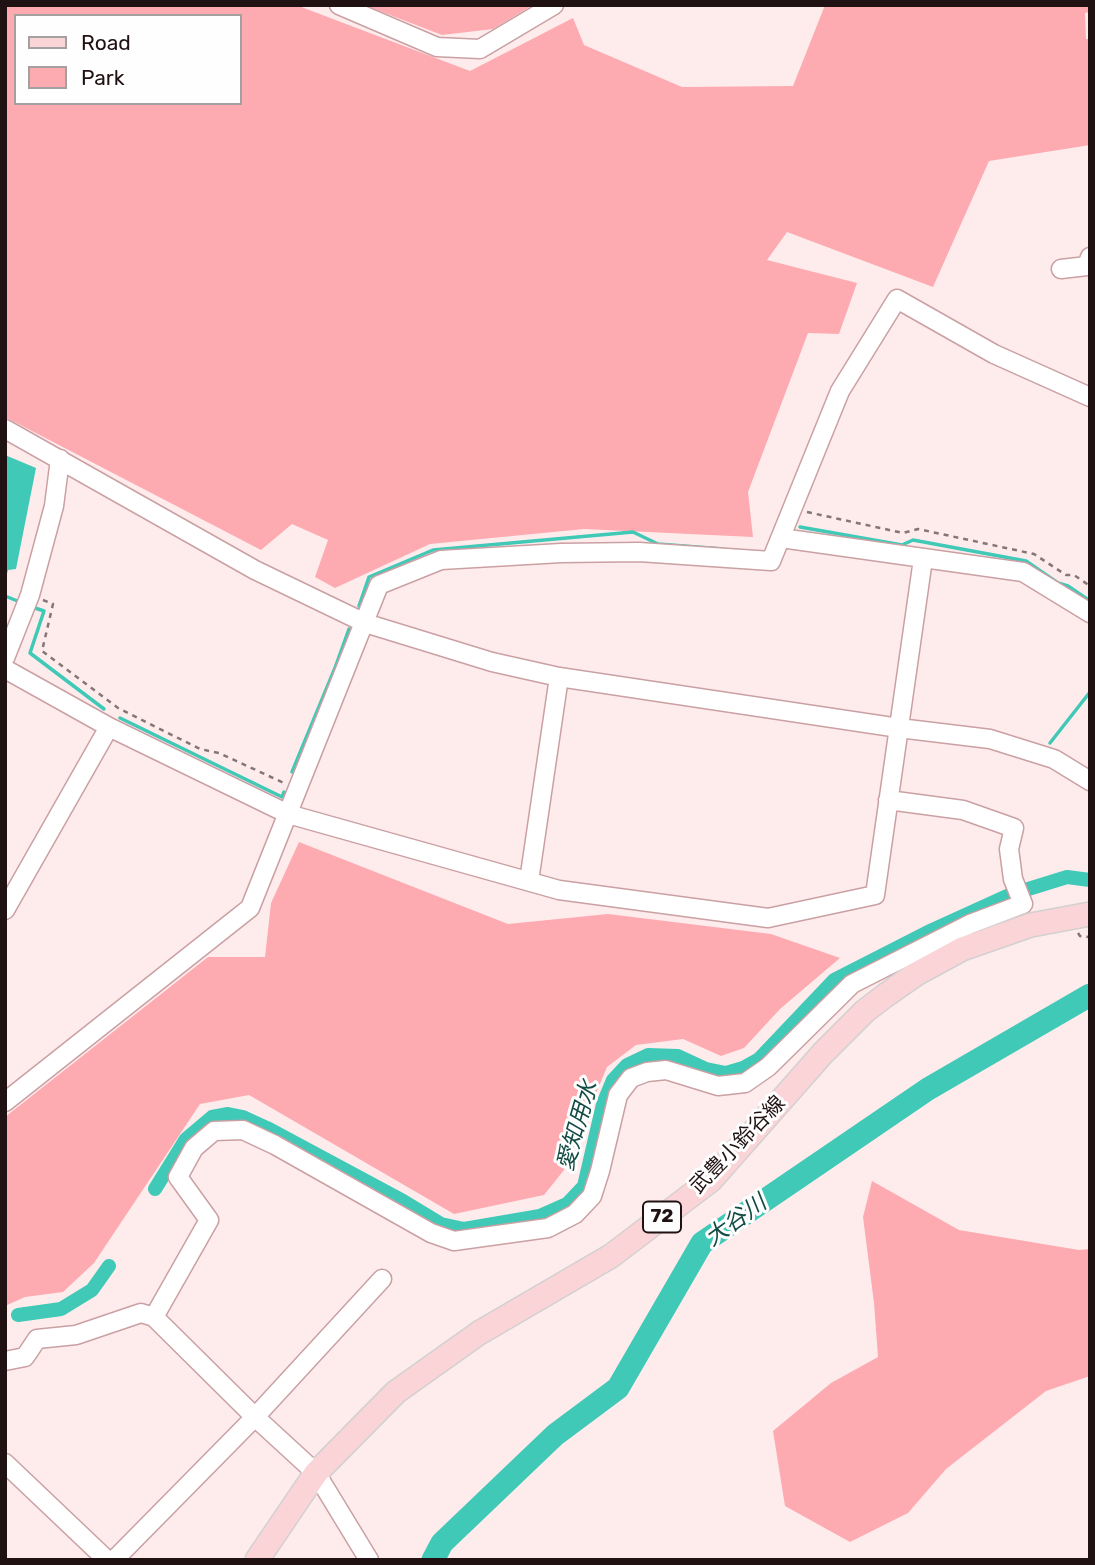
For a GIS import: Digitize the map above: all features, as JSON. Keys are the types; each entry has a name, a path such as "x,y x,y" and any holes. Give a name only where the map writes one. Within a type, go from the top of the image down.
{"main road":[{"name":"武豊小鈴谷線","path":"257,1560 316,1473 396,1392 479,1333 611,1256 711,1180 823,1053 886,995 916,974 962,949 1031,925 1090,914"}],"street":[{"path":"339,5 438,47 480,49 554,5"},
{"path":"1060,269 1087,266 1090,257"},
{"path":"5,1102 250,908 379,584 441,560 561,553 639,552 771,561 839,391 897,299 994,354 1090,397"},
{"path":"5,429 255,570 365,623 492,662 559,677 990,739 1054,759 1090,781"},
{"path":"5,657 30,595 54,506 60,459"},
{"path":"781,538 1023,572 1090,613"},
{"path":"5,669 109,727 288,814 559,890 768,918 875,895 923,559"},
{"path":"529,881 559,677"},
{"path":"5,910 109,727"},
{"path":"154,1317 209,1220 178,1177 194,1148 214,1131 243,1130 275,1145 431,1233 454,1241 548,1228 575,1214 592,1196 618,1095 631,1079 647,1072 666,1070 718,1086 745,1083 768,1067 852,984 970,924 1023,904 1015,883 1009,849 1014,828 962,810 888,800"},
{"path":"114,1560 255,1417 382,1279"},
{"path":"5,1361 25,1357 37,1339 76,1335 141,1313 154,1317 316,1473 369,1560"},
{"path":"5,1463 107,1560"}],"path":[{"path":"793,509 903,533 918,529 1034,554 1066,575 1074,575 1090,586"},
{"path":"30,595 53,604 42,651 118,708 200,749 219,753 298,789"}],"green space":[{"path":"5,5 296,5 470,71 573,18 584,45 682,87 793,86 825,5 1090,5 1090,12 1085,13 1086,39 1090,39 1090,145 989,161 933,287 787,232 767,260 857,283 839,334 808,333 748,492 753,537 584,529 430,544 335,588 315,577 328,540 292,524 261,550 5,417"},
{"path":"364,5 533,5 493,29 442,35"},
{"path":"299,842 508,924 608,914 771,934 840,958 780,1009 744,1048 721,1056 683,1039 636,1045 607,1067 564,1170 544,1195 454,1214 249,1095 200,1104 94,1263 63,1292 25,1297 5,1306 5,1117 208,957 265,957 271,903"},
{"path":"872,1181 959,1230 1079,1250 1090,1249 1090,1376 1046,1391 946,1469 908,1513 850,1542 785,1506 773,1431 831,1383 878,1357 863,1217"}],"shaded area":[{"path":"5,455 36,468 16,569 8,570 5,581"}],"waterway":[{"path":"800,527 902,545 913,540 1026,561 1090,601"},
{"path":"359,606 369,577 433,550 633,532 658,544 723,549"},
{"path":"5,596 20,602"},
{"path":"32,607 44,611 30,653 104,709"},
{"path":"292,772 349,629"},
{"path":"1050,743 1090,692"},
{"path":"120,718 282,797 284,792"},
{"name":"愛知用水","path":"155,1189 186,1139 212,1117 228,1114 243,1117 267,1128 441,1224 464,1229 540,1216 567,1204 584,1186 603,1104 613,1080 627,1065 648,1055 678,1056 706,1069 726,1073 743,1068 759,1059 834,980 932,930 1009,895 1067,877 1090,880"},
{"name":"大谷川","path":"433,1560 442,1543 555,1435 618,1388 702,1243 928,1089 1090,995"},
{"name":"愛知用水","path":"18,1315 61,1309 92,1290 109,1266"}]}
